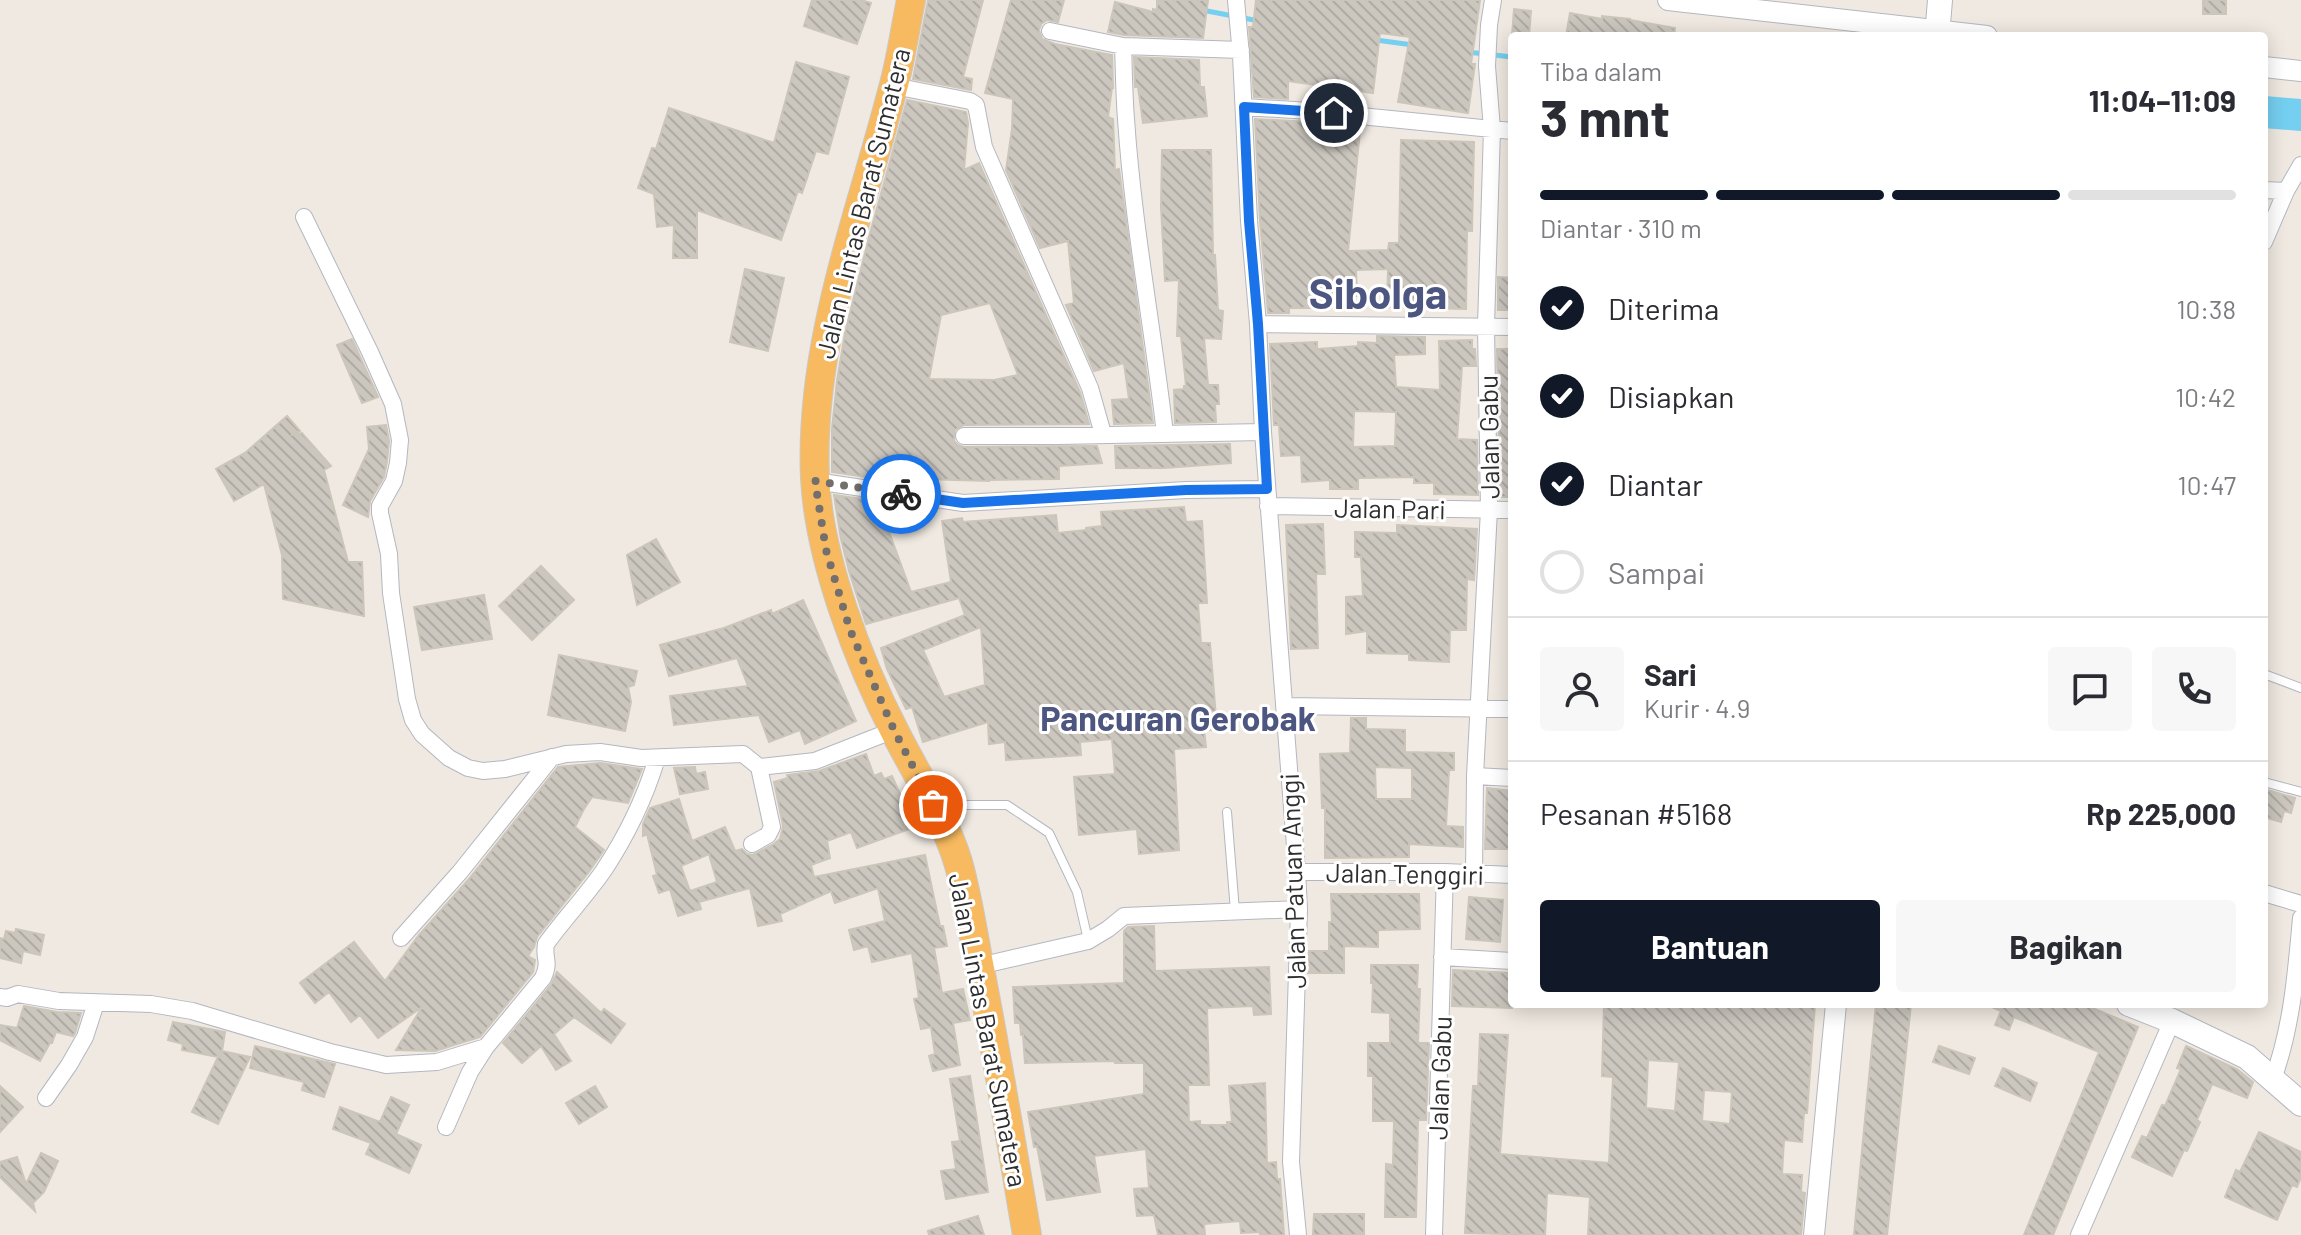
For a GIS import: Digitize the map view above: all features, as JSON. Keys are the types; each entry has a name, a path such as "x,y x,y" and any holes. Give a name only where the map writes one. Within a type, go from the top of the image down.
{"highway":[{"name":"Jalan Lintas Barat Sumatera","path":"911,0 894,86 848,246 821,367 815,481 826,550 850,630 894,730 957,859 972,916 1027,1235"}],"main road":[{"path":"1937,32 1940,0"},
{"path":"2139,1008 2247,1057 2301,1104"}],"street":[{"name":"Jalan Gabu","path":"1474,873 1475,776 1489,510 1486,326 1492,129 1487,66 1493,0"},
{"path":"1668,0 1929,32"},
{"name":"Jalan Patuan Anggi","path":"1237,11 1268,506 1299,909 1291,1162 1298,1235"},
{"path":"1050,31 1123,46 1241,50"},
{"path":"1123,46 1126,120 1165,434"},
{"path":"2268,67 2301,71"},
{"path":"894,86 970,101 976,105 984,147 1090,388 1103,434"},
{"path":"1244,107 1508,131"},
{"path":"2268,233 2301,165"},
{"path":"2268,190 2286,191"},
{"path":"304,217 393,404 400,440 398,463 380,513 389,554 391,593 407,699 413,720 422,734 449,758 468,768 483,771 505,769 566,754 600,752 641,758 743,754 759,767 772,827 768,835 752,844"},
{"path":"1258,324 1508,327"},
{"path":"964,436 1263,432"},
{"path":"815,481 963,503 1186,490 1267,489"},
{"name":"Jalan Pari","path":"1268,506 1508,510"},
{"path":"1285,706 1508,709"},
{"path":"759,767 815,761 894,730"},
{"path":"401,938 460,872 552,757"},
{"path":"446,1127 470,1072 486,1047 543,978 548,967 546,944 603,871 625,836 647,792 657,758"},
{"path":"1475,776 1508,778"},
{"name":"Jalan Tenggiri","path":"1297,872 1508,875"},
{"name":"Jalan Gabu","path":"1434,1235 1445,872"},
{"path":"2268,894 2301,904"},
{"path":"979,966 1088,941 1124,916 1299,909"},
{"path":"2273,1079 2285,1047 2293,1003 2301,918"},
{"path":"1442,957 1508,961"},
{"path":"0,997 18,994 59,1001 151,1004 192,1011 330,1052 386,1065 437,1062 486,1047"},
{"path":"46,1098 85,1037 96,1003"},
{"path":"1814,1235 1836,1008"},
{"path":"2079,1235 2172,1021"}],"lane":[{"path":"2268,676 2301,688"},
{"path":"2268,783 2301,792"},
{"path":"933,805 1007,805 1049,833 1077,892 1088,941"},
{"path":"1227,812 1235,911"}],"building":[{"path":"812,0 861,0 871,3 857,44 804,26"},
{"path":"928,0 983,0 963,77 972,79 971,90 913,79"},
{"path":"1011,0 1064,0 1058,22 1047,20 1041,24 1042,39 1112,55 1113,88 1108,117 1113,119 1115,170 1119,169 1153,423 1114,424 1112,400 1129,399 1124,363 1094,371 1066,305 1074,303 1068,241 1040,248 1006,170 1013,99 985,93"},
{"path":"1157,0 1208,0 1203,38 1108,32 1115,2 1153,12 1153,9 1157,10"},
{"path":"1256,0 1480,0 1468,113 1398,102 1410,37 1380,33 1373,93 1288,81 1288,99 1254,97 1249,27 1253,27"},
{"path":"2203,0 2226,0 2226,14 2203,14"},
{"path":"1514,9 1531,11 1529,32 1512,32"},
{"path":"1570,13 1602,19 1602,16 1630,19 1675,28 1674,32 1567,32"},
{"path":"1134,57 1199,60 1200,87 1204,87 1207,116 1143,123 1138,87 1135,87"},
{"path":"796,62 849,77 828,154 816,151 781,240 697,210 697,258 673,258 674,225 657,227 654,194 638,188 652,148 656,149 669,108 774,143"},
{"path":"907,100 966,112 964,170 979,163 1080,392 1089,424 964,425 955,430 954,441 964,447 1097,446 1102,463 1059,466 1059,479 922,479 921,485 832,472 837,381 845,333","holes":["990,303 1018,375 994,380 929,379 941,315"]},
{"path":"1255,119 1311,122 1311,126 1360,131 1348,251 1388,250 1389,243 1399,243 1401,140 1474,142 1472,231 1467,231 1466,309 1387,307 1388,269 1356,270 1357,296 1317,297 1317,308 1289,308 1289,313 1268,313"},
{"path":"1162,150 1211,150 1213,255 1218,310 1223,311 1221,339 1204,338 1208,385 1218,385 1216,422 1175,423 1174,390 1186,386 1181,336 1177,336 1179,280 1165,281"},
{"path":"745,269 784,278 768,351 730,342"},
{"path":"1498,277 1508,278 1508,310 1498,310"},
{"path":"1377,336 1425,337 1425,354 1394,355 1396,387 1440,390 1439,341 1472,340 1476,366 1462,366 1457,439 1477,440 1478,495 1434,494 1434,483 1414,483 1414,477 1358,478 1358,489 1330,489 1330,480 1302,482 1301,455 1281,456 1279,425 1274,425 1270,344 1317,342 1317,349 1358,346 1358,342 1377,343","holes":["1354,411 1396,412 1395,446 1353,447"]},
{"path":"352,339 378,397 362,403 337,345"},
{"path":"1497,349 1508,349 1508,497 1500,497"},
{"path":"287,416 300,431 291,435 302,433 331,466 324,470 348,562 362,562 364,616 283,599 282,555 264,484 234,501 216,469 245,453"},
{"path":"386,425 389,441 384,477 370,501 368,517 343,505 369,449 367,427"},
{"path":"1230,444 1231,463 1116,468 1115,446"},
{"path":"834,495 884,502 888,529 911,592 951,582 942,521 1056,515 1058,533 1102,526 1101,512 1184,507 1186,522 1202,521 1207,603 1198,603 1201,643 1210,643 1217,730 1204,730 1206,747 1174,749 1179,850 1139,854 1137,829 1079,835 1074,777 1115,774 1112,739 1080,742 1081,755 1006,760 1005,742 989,744 988,722 923,742 912,707 906,709 887,669 881,648 965,615 959,598 866,624 841,539","holes":["981,627 985,685 944,697 923,650"]},
{"path":"1323,524 1325,574 1316,574 1318,648 1291,649 1286,525"},
{"path":"1397,525 1477,529 1474,580 1467,579 1466,630 1450,630 1449,662 1409,660 1409,654 1367,653 1367,631 1346,634 1346,597 1363,596 1361,557 1355,557 1355,532 1397,533"},
{"path":"656,539 680,582 637,605 627,555"},
{"path":"541,566 574,600 532,640 499,606"},
{"path":"484,595 492,639 422,650 414,607"},
{"path":"803,600 856,721 805,744 800,730 769,742 759,715 674,725 670,696 748,686 737,658 669,676 660,645 724,628 771,610 772,614"},
{"path":"559,655 637,671 634,685 628,687 631,702 625,731 548,715"},
{"path":"1351,718 1366,718 1366,729 1405,730 1405,752 1454,753 1454,770 1449,770 1446,826 1463,827 1463,847 1409,844 1409,857 1325,858 1325,808 1322,808 1320,754 1350,753","holes":["1375,767 1412,768 1412,799 1376,799"]},
{"path":"866,754 874,776 881,773 884,779 892,776 915,827 857,848 851,832 827,841 830,858 811,865 814,877 925,855 947,946 934,948 942,993 963,989 970,1020 953,1023 960,1065 933,1071 929,1056 935,1054 931,1027 921,1029 914,999 919,998 912,953 872,962 868,946 854,950 849,930 885,921 878,888 835,903 831,891 780,914 782,921 758,926 750,888 699,902 701,909 678,916 670,889 659,893 653,876 657,875 647,834 643,836 643,824 650,808 679,799 692,841 725,827 735,851 742,849 753,855 780,839 783,825 774,782 788,778 787,775 819,771","holes":["709,854 717,882 690,891 681,866"]},
{"path":"600,763 642,769 628,803 592,797 584,809 575,827 604,850 537,937 528,956 535,960 533,972 480,1037 435,1051 396,1050 422,1007 378,1038 360,1015 351,1022 329,992 315,1003 300,983 354,942 385,981 419,935 469,879 558,767"},
{"path":"695,767 696,774 705,772 708,789 680,794 674,768"},
{"path":"1487,788 1508,791 1508,849 1485,849"},
{"path":"2268,790 2295,798 2291,813 2284,811 2281,822 2268,818"},
{"path":"1331,894 1419,894 1420,929 1378,930 1378,947 1344,946 1344,973 1308,973 1309,951 1329,951"},
{"path":"1469,897 1503,900 1500,942 1466,939"},
{"path":"1154,926 1155,971 1269,967 1271,1014 1254,1015 1253,1006 1207,1008 1209,1085 1188,1085 1189,1122 1227,1125 1227,1122 1232,1122 1229,1086 1265,1083 1267,1163 1276,1162 1284,1235 1241,1233 1240,1221 1204,1224 1205,1235 1158,1235 1154,1215 1137,1216 1134,1189 1149,1188 1146,1149 1094,1156 1100,1192 1047,1200 1028,1112 1144,1094 1144,1063 1025,1063 1020,1023 1015,1023 1013,987 1124,983 1124,931 1128,927"},
{"path":"16,929 44,935 40,955 23,951 21,963 0,958 0,938 4,939 6,931 15,933"},
{"path":"1371,965 1418,965 1418,1043 1429,1043 1426,1120 1418,1120 1416,1217 1385,1217 1386,1164 1393,1165 1394,1121 1373,1121 1373,1076 1368,1076 1368,1043 1390,1043 1390,1013 1372,1012"},
{"path":"1453,970 1508,973 1508,1008 1452,1006"},
{"path":"557,972 601,1013 604,1009 625,1024 611,1043 574,1017 554,1034 571,1061 556,1070 541,1046 522,1063 503,1043 551,985"},
{"path":"24,1006 81,1013 75,1033 73,1036 56,1032 40,1061 0,1040 0,1025 17,1028"},
{"path":"1604,1008 1815,1008 1802,1142 1784,1140 1782,1174 1802,1175 1801,1192 1805,1193 1801,1235 1588,1235 1590,1197 1547,1193 1545,1235 1465,1233 1473,1086 1478,1086 1480,1034 1508,1035 1500,1154 1609,1163 1613,1077 1602,1076","holes":["1648,1060 1679,1062 1675,1111 1646,1108","1704,1090 1732,1092 1730,1124 1702,1121"]},
{"path":"1876,1008 1911,1008 1887,1235 1854,1235"},
{"path":"1994,1008 2093,1008 2138,1027 2053,1235 2024,1235 2099,1052 2014,1017 2009,1030 1995,1025 2001,1011"},
{"path":"173,1022 225,1032 222,1051 250,1057 218,1124 192,1112 218,1057 182,1050 183,1044 168,1040"},
{"path":"255,1046 335,1064 324,1097 302,1090 304,1082 250,1068"},
{"path":"1939,1046 1975,1058 1969,1074 1933,1062"},
{"path":"2186,1046 2237,1069 2253,1082 2247,1098 2212,1084 2197,1120 2200,1122 2172,1176 2132,1157 2142,1136 2147,1138 2162,1105 2165,1106 2181,1069 2177,1068"},
{"path":"2003,1068 2037,1083 2030,1101 1995,1086"},
{"path":"970,1076 988,1192 946,1199 941,1171 956,1169 952,1142 960,1141 950,1079"},
{"path":"0,1086 23,1107 0,1132"},
{"path":"595,1086 607,1107 579,1124 566,1103"},
{"path":"391,1097 409,1105 396,1134 421,1145 409,1173 366,1154 371,1143 333,1129 340,1107 380,1122"},
{"path":"2259,1132 2301,1152 2301,1177 2297,1187 2292,1185 2277,1220 2225,1197 2236,1170 2240,1172"},
{"path":"41,1153 58,1161 44,1192 33,1203 35,1211 0,1177 0,1162 17,1157 26,1184"},
{"path":"1314,1214 1364,1214 1364,1235 1313,1235"},
{"path":"978,1216 984,1235 929,1235 928,1231"}],"waterway":[{"path":"1202,10 1259,21"},
{"path":"1376,40 1413,45"},
{"path":"1467,52 1508,57"},
{"path":"2268,112 2301,115"}],"way so far":[{"path":"901,494 815,481 826,550 850,630 894,730 933,805"}],"district":[{"name":"Sibolga","path":"1378,292"},
{"name":"Pancuran Gerobak","path":"1178,717"}],"route":[{"path":"901,494 963,503 1186,490 1267,489 1244,107 1334,113"}]}
